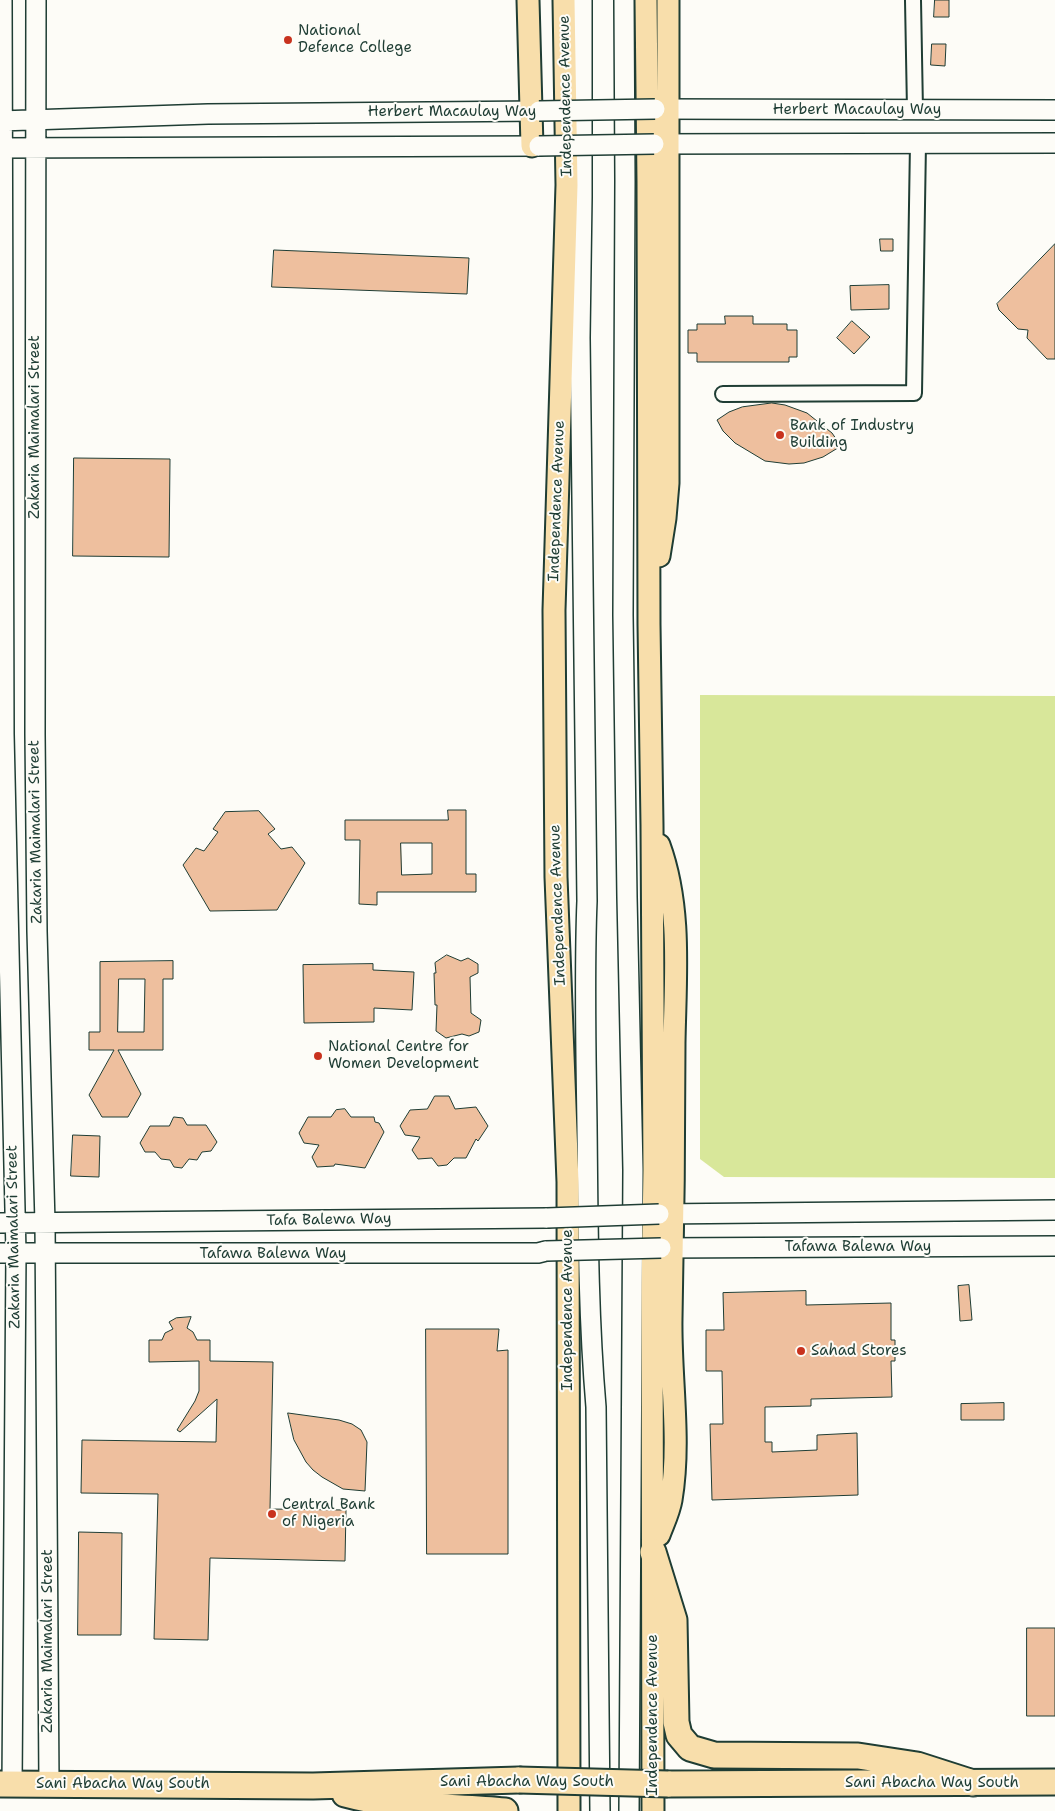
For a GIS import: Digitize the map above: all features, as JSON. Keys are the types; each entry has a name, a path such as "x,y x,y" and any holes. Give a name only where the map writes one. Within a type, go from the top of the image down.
{"highway":[{"path":"653,1552 674,1620 676,1722 679,1736 690,1748 714,1756 841,1755 892,1760 917,1765 973,1783"},
{"name":"Sani Abacha Way South","path":"6,1784 313,1786 519,1780 668,1784 1055,1782"},
{"path":"313,1786 367,1800 408,1805 505,1811"}],"main road":[{"name":"Zakaria Maimalari Street","path":"2,0 4,734 8,937 6,1784"},
{"name":"Zakaria Maimalari Street","path":"36,0 35,734 37,931 45,1223 49,1783"},
{"path":"528,0 535,111 535,146"},
{"name":"Independence Avenue","path":"564,0 567,185 554,610 556,877 568,1182 569,1811"},
{"name":"Independence Avenue","path":"582,0 580,338 587,901 588,1267 591,1350 596,1407 600,1811"},
{"name":"Independence Avenue","path":"624,0 623,614 633,1170 629,1811"},
{"path":"646,0 648,600 652,826 664,858 663,895 675,942 666,1214 675,1460 670,1501 653,1552"},
{"path":"648,600 665,518 668,483 660,144 668,0"},
{"name":"Herbert Macaulay Way","path":"2,121 208,114 661,109 1055,110"},
{"path":"2,148 1055,143"},
{"path":"4,686 35,684"},
{"name":"Independence Avenue","path":"653,1811 652,1290 654,1160 663,895"},
{"name":"Tafa Balewa Way","path":"8,1223 547,1218 666,1214 1055,1210"},
{"name":"Tafawa Balewa Way","path":"8,1253 538,1253 546,1251 667,1248 1055,1246"}],"street":[{"path":"913,0 915,110"},
{"path":"722,394 914,393 918,143"}],"green space":[{"path":"700,695 1055,696 1055,1178 724,1177 700,1159"}],"building":[{"path":"935,0 949,0 949,17 934,17"},
{"path":"932,44 946,44 945,66 931,65"},
{"path":"880,239 893,239 893,251 881,251"},
{"path":"1055,244 1055,359 1047,359 1027,338 1028,330 1018,329 999,310 997,304"},
{"path":"274,250 469,258 467,294 272,287"},
{"path":"889,285 889,309 851,310 850,286"},
{"path":"725,316 753,316 753,324 787,324 787,330 797,330 797,357 789,357 789,362 697,362 697,353 688,353 688,330 697,330 697,324 725,324"},
{"path":"852,321 870,337 854,354 837,338"},
{"name":"Bank of Industry Building","path":"772,403 785,405 807,413 832,433 841,446 823,457 804,463 789,464 765,461 735,443 723,431 717,420 729,412 742,407"},
{"path":"74,458 170,459 169,557 73,556"},
{"path":"448,810 466,810 466,874 476,874 476,892 377,892 377,905 359,904 360,840 345,840 345,820 448,820","holes":["401,843 432,843 432,874 402,875"]},
{"path":"259,811 275,829 268,834 281,849 292,847 305,863 277,910 210,911 183,865 196,848 204,851 218,832 213,829 225,812"},
{"path":"447,955 461,961 468,958 478,964 478,973 470,977 471,1013 481,1020 479,1032 469,1036 462,1034 446,1038 436,1031 435,963"},
{"path":"173,961 173,979 163,979 163,1050 118,1050 141,1094 128,1117 102,1117 89,1095 114,1050 89,1050 89,1032 100,1032 100,962","holes":["119,979 145,979 144,1032 118,1032"]},
{"path":"373,964 373,970 414,972 412,1010 374,1008 374,1022 304,1023 303,965"},
{"path":"435,1096 449,1096 455,1109 476,1107 488,1126 478,1141 476,1139 466,1158 454,1158 447,1165 438,1166 432,1158 418,1159 412,1150 420,1137 405,1135 400,1126 410,1110 427,1109"},
{"path":"345,1109 351,1117 374,1117 375,1122 379,1123 384,1132 365,1168 335,1164 334,1166 317,1167 312,1157 319,1145 304,1143 299,1133 308,1117 331,1117 336,1110"},
{"path":"174,1117 183,1118 187,1125 206,1125 217,1142 211,1151 202,1152 197,1160 189,1159 182,1168 174,1167 170,1160 161,1159 155,1152 145,1152 140,1143 150,1126 169,1126"},
{"path":"73,1135 100,1136 99,1177 71,1176"},
{"path":"969,1285 972,1320 960,1321 958,1286"},
{"name":"Sahad Stores","path":"806,1291 806,1305 891,1303 891,1340 895,1340 895,1361 891,1361 892,1397 811,1399 811,1406 765,1407 765,1442 772,1442 772,1452 817,1450 817,1435 857,1433 858,1495 712,1500 710,1424 723,1424 722,1371 706,1371 706,1330 724,1330 723,1293"},
{"path":"191,1317 187,1328 193,1332 197,1340 210,1340 210,1361 273,1362 270,1509 346,1510 345,1561 210,1558 208,1640 154,1639 158,1494 81,1493 82,1440 216,1442 217,1399 180,1432 177,1430 199,1391 199,1361 149,1362 149,1340 162,1340 165,1333 173,1329 169,1322 176,1318"},
{"path":"426,1329 499,1329 497,1351 508,1350 508,1554 427,1554"},
{"path":"1004,1403 1004,1420 961,1420 961,1404"},
{"path":"288,1413 339,1420 352,1424 361,1430 367,1442 365,1491 343,1489 313,1470 306,1462 294,1440"},
{"path":"79,1532 122,1533 121,1635 78,1635"},
{"path":"1027,1628 1055,1628 1055,1716 1027,1716"}],"place":[{"name":"National Defence College","path":"288,40"},
{"name":"Bank of Industry Building","path":"780,435"},
{"name":"National Centre for Women Development","path":"318,1056"},
{"name":"Sahad Stores","path":"801,1351"},
{"name":"Central Bank of Nigeria","path":"272,1514"}]}
